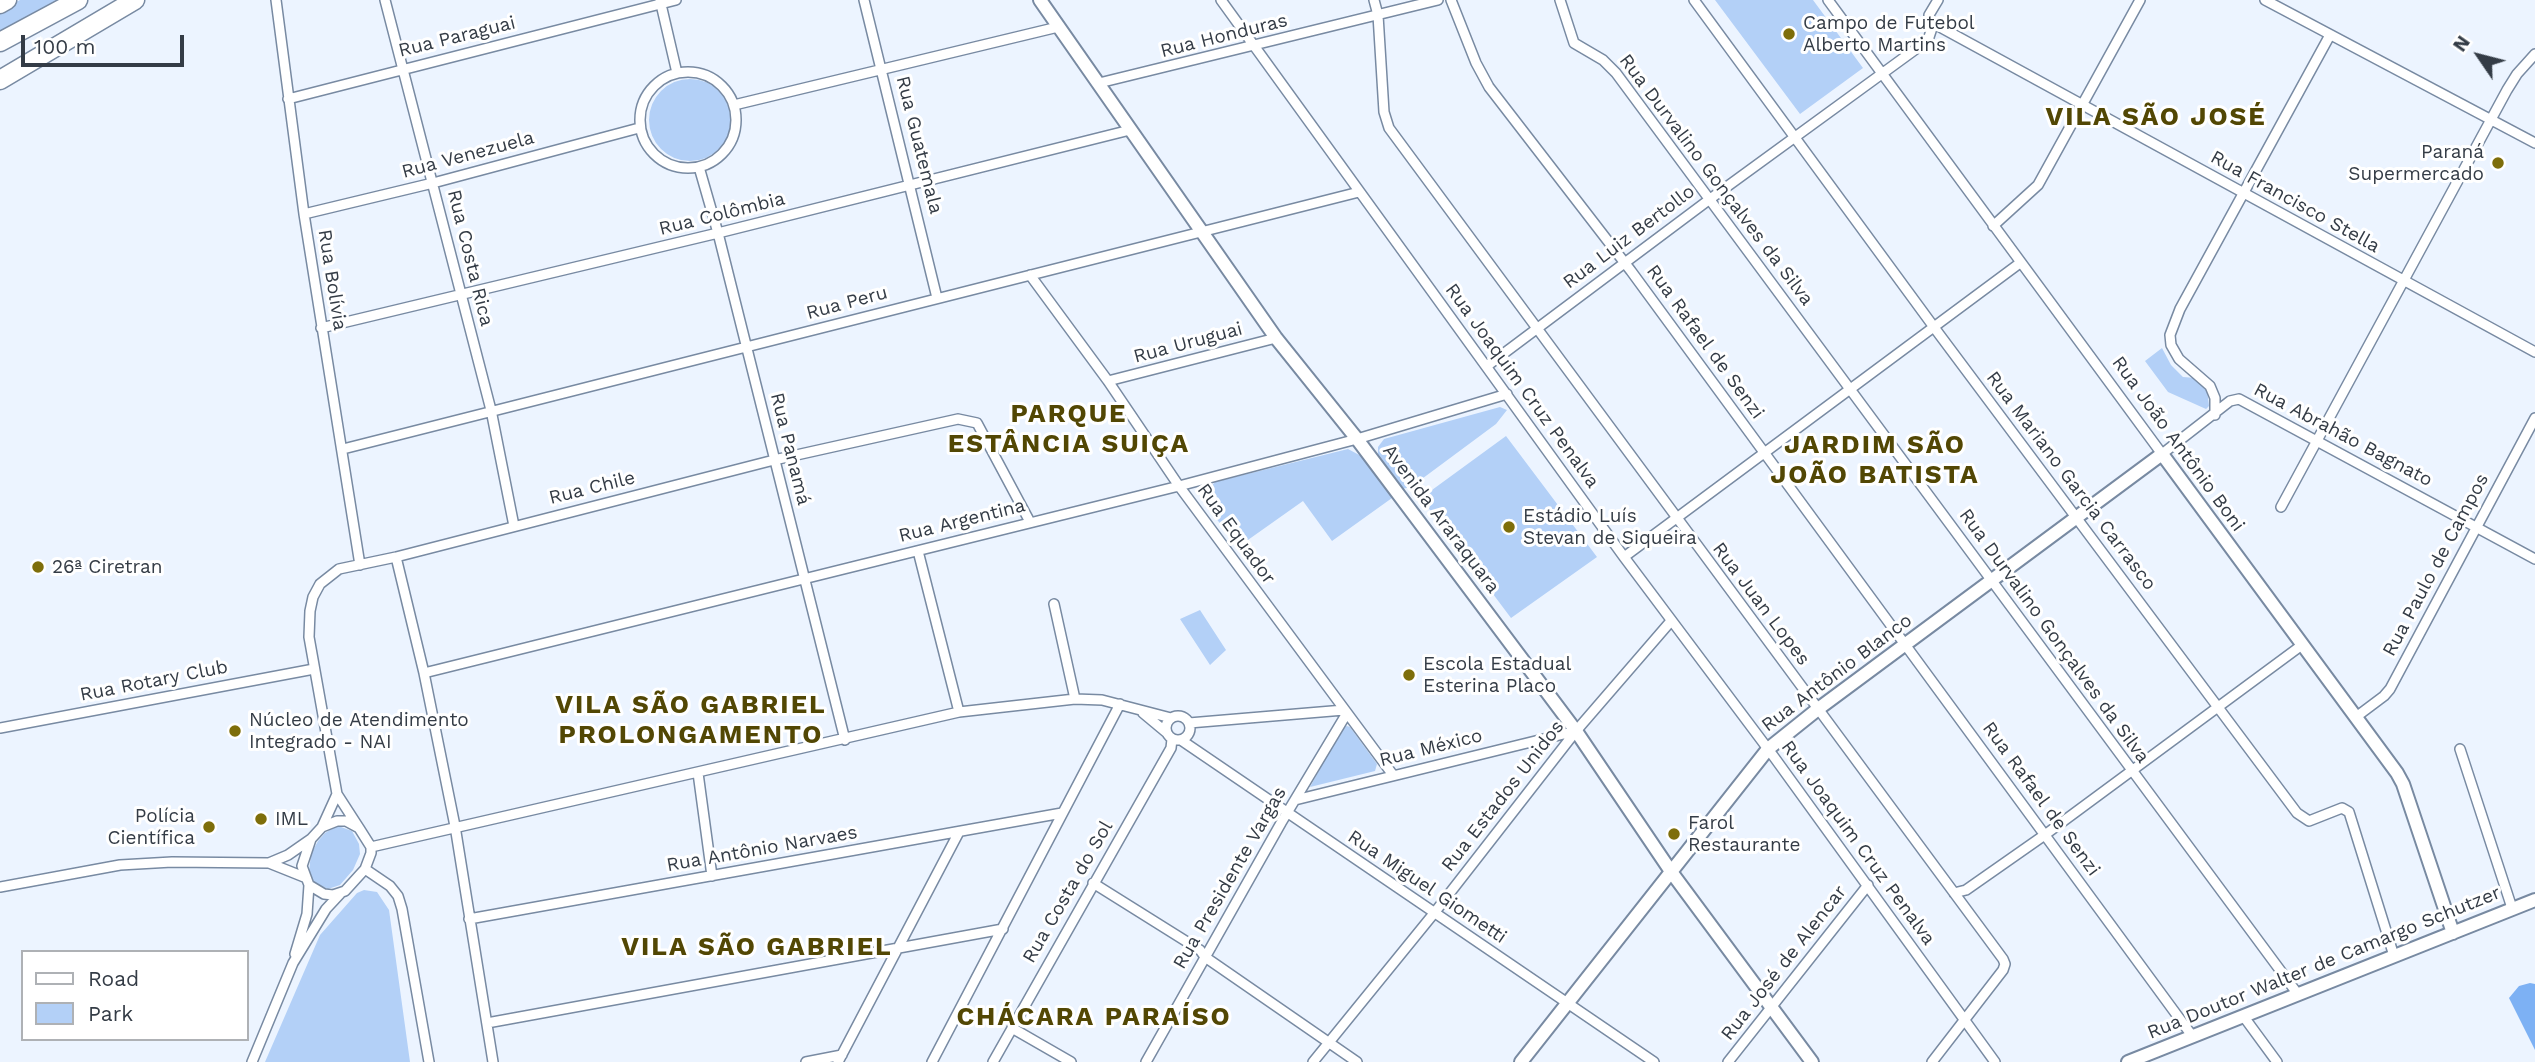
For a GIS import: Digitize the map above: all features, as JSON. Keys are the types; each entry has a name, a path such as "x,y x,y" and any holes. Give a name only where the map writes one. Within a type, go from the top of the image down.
{"highway":[{"path":"0,4 7,0"},
{"path":"0,42 78,0"},
{"path":"0,80 135,0"}],"street":[{"name":"Rua Bolívia","path":"276,0 304,214 360,565"},
{"name":"Rua Costa Rica","path":"385,0 405,68 491,410 514,526"},
{"name":"Rua Paraguai","path":"288,99 676,0"},
{"name":"Rua Guatemala","path":"864,0 937,298"},
{"name":"Avenida Araraquara","path":"1040,0 1276,338 1357,439 1576,731 1672,873 1812,1062"},
{"name":"Rua Joaquim Cruz Penalva","path":"1221,0 1995,1062"},
{"path":"1374,0 1378,15"},
{"name":"Rua Honduras","path":"1099,83 1256,47 1438,0"},
{"name":"Rua Rafael de Senzi","path":"1451,0 1476,63 1489,87 1625,262 2193,1037"},
{"name":"Rua Durvalino Gonçalves da Silva","path":"1560,0 1574,43 1610,66 2297,993"},
{"name":"Rua Mariano Garcia Carrasco","path":"1694,0 1933,327 2302,818 2309,821 2342,808 2349,812 2394,956"},
{"name":"Rua João Antônio Boni","path":"1828,0 2403,784 2453,933"},
{"name":"Rua Luiz Bertollo","path":"1487,366 1710,199 1882,75 1929,37 1932,28 1930,15 1938,0"},
{"path":"1993,226 2038,185 2140,0"},
{"path":"2265,0 2535,143"},
{"path":"2286,11 2292,0"},
{"path":"660,2 677,74"},
{"name":"Rua Juan Lopes","path":"1378,15 1384,111 1389,128 2005,964 1966,1020"},
{"name":"Rua Francisco Stella","path":"1929,21 2535,352"},
{"path":"734,105 1058,27"},
{"path":"2214,415 2215,398 2210,386 2179,359 2171,345 2171,335 2180,309 2330,35"},
{"path":"2281,507 2491,119 2517,74 2535,54"},
{"path":"692,72 707,76 720,84 734,105 736,125 732,139 724,152 699,167 684,168 656,157 646,145 639,128 644,101 652,89 663,79 677,74 692,72"},
{"name":"Rua Venezuela","path":"304,214 639,128"},
{"name":"Rua Colômbia","path":"321,328 718,233 1130,130"},
{"name":"Rua Panamá","path":"699,167 718,233 845,740"},
{"name":"Rua Peru","path":"343,449 1359,192"},
{"path":"1624,556 2020,263"},
{"name":"Rua Equador","path":"1031,275 1108,381 1179,486 1393,775"},
{"name":"Rua Uruguai","path":"1108,381 1276,338"},
{"name":"Rua Argentina","path":"424,673 1179,486 1357,439 1507,394"},
{"name":"Rua Abrahão Bagnato","path":"2214,415 2230,401 2239,399 2535,559"},
{"name":"Rua Antônio Blanco","path":"1521,1062 1768,749 2214,415"},
{"name":"Rua Paulo de Campos","path":"2356,717 2390,689 2535,418"},
{"name":"Rua Chile","path":"338,794 309,637 313,597 320,584 339,569 396,557 774,460 958,419 977,423 1030,522"},
{"path":"918,551 959,712"},
{"path":"396,557 424,673 454,826 493,1062"},
{"path":"1054,604 1075,699"},
{"name":"Rua Estados Unidos","path":"1314,1062 1576,731 1671,621"},
{"path":"1954,893 1966,890 2046,834 2302,645"},
{"name":"Rua Rotary Club","path":"0,728 314,669"},
{"name":"Rua Miguel Giometti","path":"371,847 959,712 1075,699 1102,700 1171,718"},
{"path":"932,1062 1120,704"},
{"name":"Rua Miguel Giometti","path":"1139,710 1173,737 1654,1062"},
{"path":"1189,723 1188,735 1173,737 1166,724 1171,718 1183,717 1189,723 1345,711"},
{"name":"Rua Presidente Vargas","path":"1146,1062 1345,711"},
{"name":"Rua México","path":"1295,800 1576,731"},
{"name":"Rua Costa do Sol","path":"993,1062 1171,748 1173,737"},
{"path":"2459,749 2512,908"},
{"path":"698,773 712,876"},
{"path":"322,827 338,794"},
{"path":"293,963 326,909 352,886 365,869 371,847 338,794"},
{"name":"Rua Antônio Narvaes","path":"469,919 1062,813"},
{"path":"0,887 120,865 172,862 269,863 288,855 329,822 346,821 359,828"},
{"path":"806,1062 840,1058 959,832"},
{"path":"252,1062 293,963 307,914 306,881 302,866 310,839"},
{"path":"269,863 306,881 324,894 341,893"},
{"path":"365,869 390,886 398,896 429,1062"},
{"path":"1093,883 1200,950 1205,957 1357,1062"},
{"name":"Rua José de Alencar","path":"1728,1062 1868,885"},
{"name":"Rua Doutor Walter de Camargo Schutzer","path":"2127,1062 2535,900"},
{"path":"487,1023 1003,929"},
{"path":"2244,1017 2277,1062"},
{"path":"1932,1062 1966,1020"},
{"path":"1012,1028 1071,1062"}],"green space":[{"path":"20,0 62,0 0,33 0,10"},
{"name":"Campo de Futebol Alberto Martins","path":"1715,0 1813,0 1863,68 1800,114"},
{"path":"690,79 706,82 719,91 728,104 731,120 728,136 719,149 706,158 690,161 674,158 661,149 652,136 649,120 652,104 661,91 674,82"},
{"path":"2162,348 2171,365 2183,377 2196,378 2207,389 2209,406 2206,409 2168,392 2145,361"},
{"path":"1500,407 1507,410 1496,424 1411,487 1402,489 1378,455 1378,447 1384,439"},
{"name":"Estádio Luís Stevan de Siqueira","path":"1506,436 1597,557 1511,618 1421,498"},
{"path":"1348,449 1363,457 1392,498 1332,541 1303,501 1238,547 1206,505 1205,493 1215,482"},
{"path":"1200,610 1226,650 1210,665 1180,619"},
{"path":"1347,726 1377,764 1375,771 1310,787 1343,727"},
{"path":"335,827 352,831 359,844 360,854 353,870 340,885 328,889 313,882 309,871 311,854 318,841"},
{"path":"364,890 377,892 389,910 410,1062 265,1062 320,935 357,893"}],"shaded area":[{"path":"2535,984 2535,1050 2509,998 2519,986"}],"place":[{"name":"Campo de Futebol Alberto Martins","path":"1789,34"},
{"name":"Paraná Supermercado","path":"2498,163"},
{"name":"Estádio Luís Stevan de Siqueira","path":"1509,527"},
{"name":"26ª Ciretran","path":"38,567"},
{"name":"Escola Estadual Esterina Placo","path":"1409,675"},
{"name":"Núcleo de Atendimento Integrado - NAI","path":"235,731"},
{"name":"IML","path":"261,819"},
{"name":"Polícia Científica","path":"209,827"},
{"name":"Farol Restaurante","path":"1674,834"}],"district":[{"name":"VILA SÃO JOSÉ","path":"2156,117"},
{"name":"PARQUE ESTÂNCIA SUIÇA","path":"1069,429"},
{"name":"JARDIM SÃO JOÃO BATISTA","path":"1875,460"},
{"name":"VILA SÃO GABRIEL PROLONGAMENTO","path":"691,720"},
{"name":"VILA SÃO GABRIEL","path":"757,947"},
{"name":"CHÁCARA PARAÍSO","path":"1094,1017"}]}
